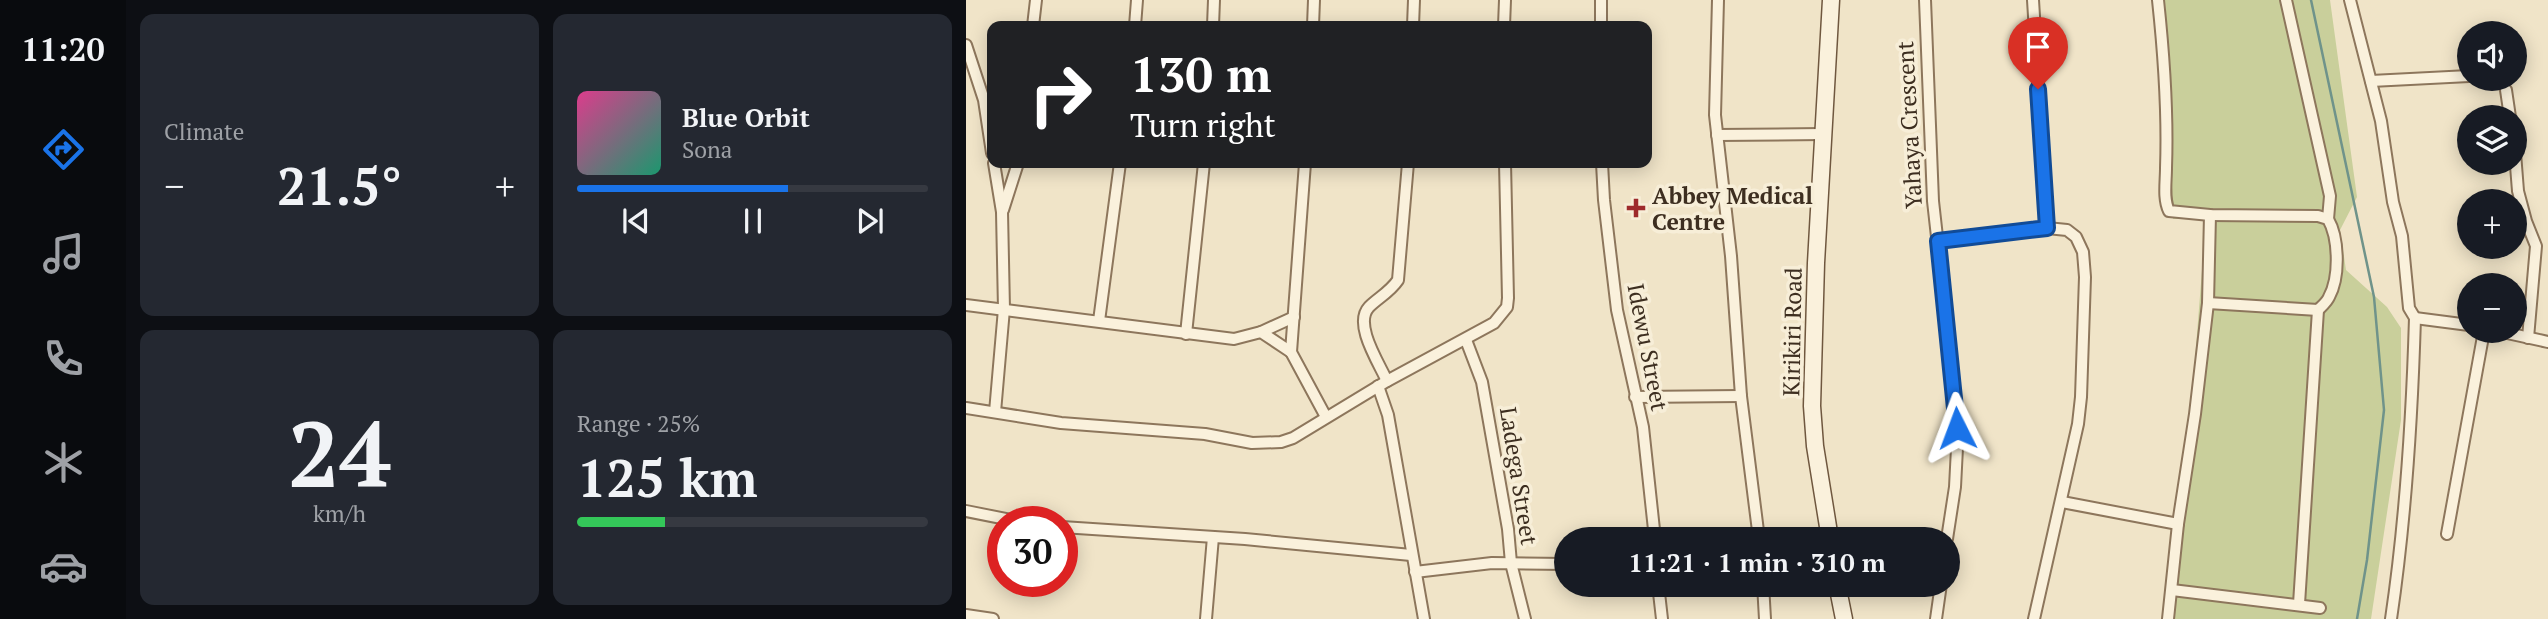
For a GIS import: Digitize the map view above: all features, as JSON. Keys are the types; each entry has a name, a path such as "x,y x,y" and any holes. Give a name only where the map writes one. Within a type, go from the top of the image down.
{"main road":[{"name":"Kirikiri Road","path":"1828,527 1815,446 1812,406 1831,0"},
{"path":"1840,597 1844,619"}],"street":[{"path":"1033,21 1035,0"},
{"path":"1135,21 1137,0"},
{"path":"1213,21 1214,0"},
{"path":"1313,21 1314,0"},
{"path":"1413,21 1414,0"},
{"path":"1504,0 1504,21"},
{"path":"1601,0 1601,21"},
{"path":"1718,0 1715,89 1717,135 1731,256 1741,396 1757,527"},
{"name":"Yahaya Crescent","path":"1925,0 1930,162 1956,407 1955,486 1949,527"},
{"path":"2033,0 2047,228"},
{"path":"2158,0 2168,124 2166,205 2169,211 2210,215 2305,215 2328,219"},
{"path":"2286,0 2330,196 2328,219 2333,228 2337,258 2329,297 2319,310 2299,604"},
{"path":"2350,0 2381,121 2393,202 2402,236 2409,308 2415,318 2412,432 2403,538 2391,619"},
{"path":"966,45 984,100 987,120"},
{"path":"2371,81 2457,77"},
{"path":"1717,135 1823,134"},
{"path":"995,168 1002,212 1004,309 995,412"},
{"path":"1002,212 1016,168"},
{"path":"1099,321 1119,168"},
{"path":"1186,334 1204,168"},
{"path":"1291,352 1305,168"},
{"path":"1408,168 1398,280 1366,309 1363,328 1383,384 1423,619"},
{"path":"966,408 1060,423 1205,434 1269,444 1293,438 1326,416 1494,323 1507,307 1505,168"},
{"name":"Idewu Street","path":"1602,168 1617,310 1643,427 1653,527"},
{"path":"2517,175 2526,221 2536,246 2528,338 2548,341"},
{"path":"2168,619 2208,303 2210,215"},
{"path":"1938,241 2047,228 2067,230 2076,237 2083,252 2085,277 2081,397 2074,448 2034,619"},
{"path":"2208,303 2319,310"},
{"path":"966,305 1234,339 1261,332 1294,317"},
{"path":"2415,318 2457,323"},
{"path":"1261,332 1291,352 1326,416"},
{"name":"Ladega Street","path":"1466,340 1482,382 1508,529 1511,563 1525,619"},
{"path":"2447,534 2482,343"},
{"path":"1635,397 1741,396"},
{"path":"2062,502 2178,524"},
{"path":"966,511 987,515"},
{"path":"1078,528 1411,555"},
{"path":"1206,619 1213,537"},
{"path":"1415,572 1511,563 1554,564"},
{"path":"2172,590 2320,608"},
{"path":"1659,597 1661,619"},
{"path":"1763,597 1765,619"},
{"path":"1936,619 1939,597"},
{"path":"966,615 993,619"}],"green space":[{"path":"2165,0 2330,0 2357,197 2340,230 2346,270 2387,307 2401,328 2401,420 2371,619 2169,619 2189,436 2206,219 2173,219"}],"waterway":[{"path":"2311,0 2374,297 2384,410 2367,560 2357,619"}],"place":[{"name":"Abbey Medical Centre","path":"1636,208"}],"route":[{"path":"1957,428 1938,241 2047,228 2038,89"}]}
